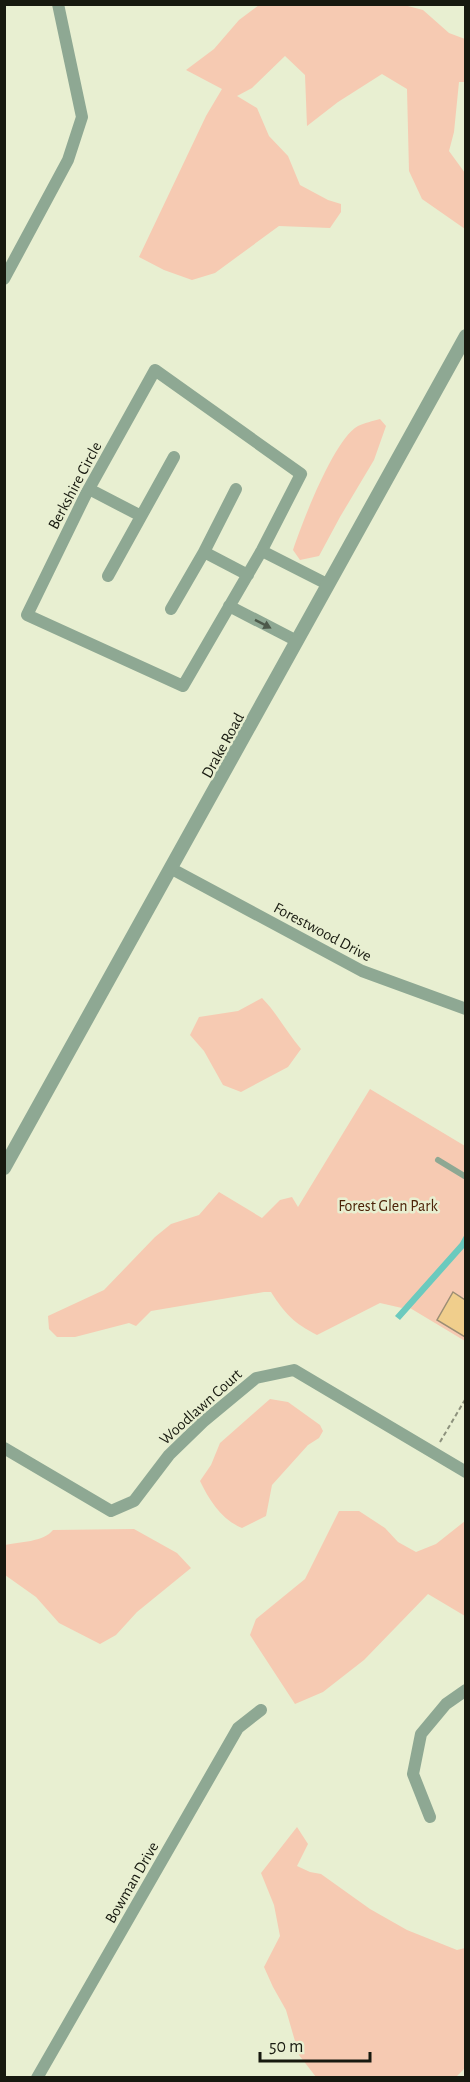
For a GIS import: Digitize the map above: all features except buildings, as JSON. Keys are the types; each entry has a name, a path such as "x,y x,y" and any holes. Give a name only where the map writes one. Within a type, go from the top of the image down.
{"street":[{"path":"4,279 69,160 82,117 58,4"},
{"name":"Drake Road","path":"4,1168 172,869 465,336"},
{"name":"Berkshire Circle","path":"230,606 183,686 27,615 89,489 154,370 301,474 262,550"},
{"path":"108,576 174,457"},
{"path":"89,489 141,516"},
{"path":"171,609 204,552 236,489"},
{"path":"297,642 230,606 262,550 327,584"},
{"path":"204,552 248,575"},
{"name":"Forestwood Drive","path":"172,869 362,971 465,1009"},
{"name":"Woodlawn Court","path":"4,1448 111,1511 134,1502 170,1455 203,1422 256,1378 294,1370 465,1472"},
{"path":"430,1817 413,1774 422,1734 446,1704 465,1690"},
{"name":"Bowman Drive","path":"37,2078 238,1728 261,1710"}],"lane":[{"path":"438,1160 465,1177"}],"path":[{"path":"434,1453 465,1398"}],"green space":[{"path":"259,5 404,5 423,10 449,33 465,39 465,82 459,82 454,132 449,151 465,173 465,229 422,199 409,171 407,89 382,74 338,102 307,126 305,75 285,56 252,88 237,96 257,108 269,136 288,156 300,185 328,200 341,204 341,212 330,228 279,226 215,273 192,280 164,270 139,257 206,116 222,89 186,70 214,49 239,20"},
{"path":"380,419 386,426 374,460 319,556 300,560 293,550 311,502 329,464 339,447 358,426"},
{"path":"262,998 301,1049 288,1067 241,1092 223,1085 204,1051 190,1035 199,1017 238,1011"},
{"name":"Forest Glen Park","path":"370,1089 465,1146 465,1341 405,1305 402,1308 380,1303 317,1335 291,1317 271,1292 151,1311 136,1326 129,1323 75,1337 57,1337 49,1329 48,1316 104,1290 155,1237 171,1224 199,1215 219,1192 262,1218 280,1200 292,1197 298,1207"},
{"path":"270,1399 288,1402 320,1425 323,1431 319,1438 308,1445 272,1485 266,1516 242,1528 228,1520 217,1509 200,1481 211,1465 220,1443"},
{"path":"339,1511 359,1511 385,1528 398,1542 416,1552 436,1544 465,1521 465,1616 428,1594 364,1660 323,1692 295,1704 250,1635 256,1619 305,1579"},
{"path":"134,1529 177,1553 191,1568 137,1612 116,1635 100,1644 59,1623 36,1597 5,1575 5,1545 38,1539 53,1530"},
{"path":"297,1827 308,1844 297,1866 321,1874 370,1909 407,1930 457,1950 465,1948 465,2068 456,2077 316,2077 299,2055 286,2010 264,1967 280,1936 274,1905 261,1873"}],"water":[{"path":"465,1234 465,1247 400,1320 395,1316 460,1243"}]}
